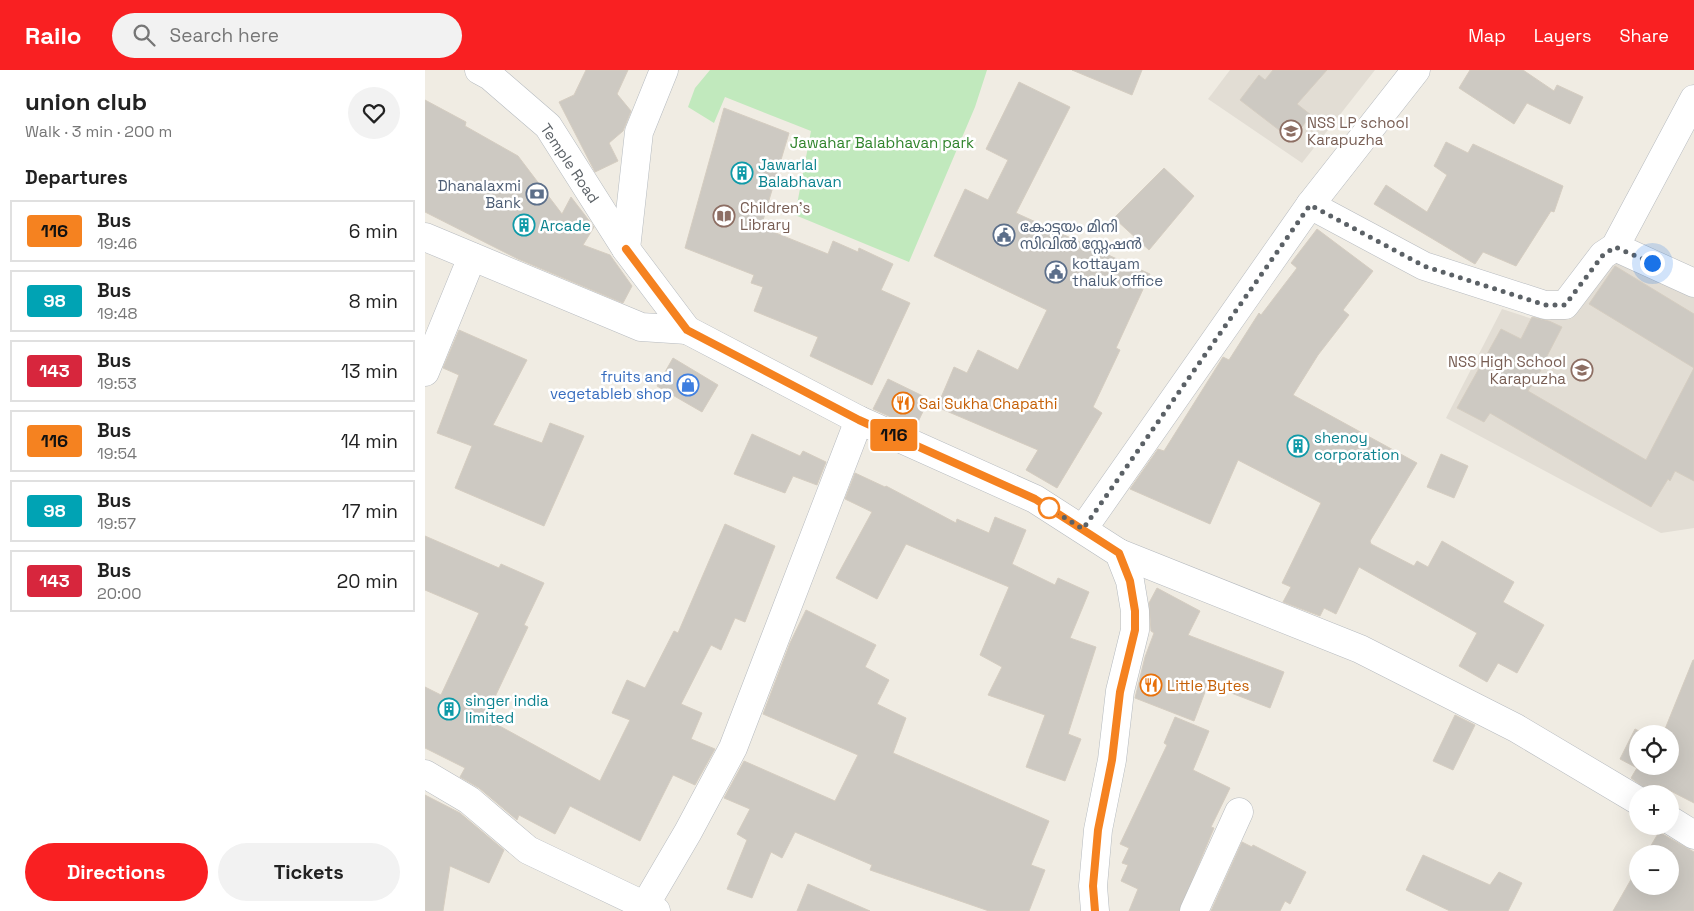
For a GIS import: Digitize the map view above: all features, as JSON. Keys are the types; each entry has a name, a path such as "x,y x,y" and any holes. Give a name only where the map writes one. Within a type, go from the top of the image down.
{"street":[{"name":"Temple Road","path":"480,70 490,76 548,126 626,249 687,330"},
{"path":"626,249 639,132 664,70"},
{"path":"1083,529 1310,205 1416,70"},
{"path":"1310,205 1424,266 1545,305 1565,305 1603,255 1615,247 1694,99"},
{"path":"425,237 641,327 687,330 859,420 1035,499 1119,553 1360,649 1516,728 1629,795"},
{"path":"1615,247 1694,283"},
{"path":"425,372 471,257"},
{"path":"425,774 469,800 529,850 650,909 688,832 733,748 859,420"},
{"path":"1095,911 1093,886 1098,830 1112,760 1120,692 1135,630 1135,611 1130,581 1119,553"},
{"path":"1194,911 1239,812"},
{"path":"1679,826 1694,835"}],"shaded area":[{"name":"NSS LP school Karapuzha","path":"1230,70 1375,70 1302,163 1208,99"},
{"name":"NSS High School Karapuzha","path":"1611,254 1694,298 1694,528 1661,533 1446,418 1502,309 1545,323 1585,297"}],"green space":[{"name":"Jawahar Balabhavan park","path":"710,70 987,70 975,107 909,262 795,215 811,131 725,97 714,123 688,107 695,88"}],"building":[{"path":"586,70 628,70 617,94 631,111 623,131 609,143 618,161 595,172 559,102 574,95"},
{"path":"1072,70 1142,70 1132,95"},
{"path":"1273,70 1327,70 1297,104 1311,115 1292,140 1240,100 1259,75 1265,80"},
{"path":"1470,70 1523,70 1554,91 1557,85 1583,97 1570,124 1527,103 1514,124 1459,88"},
{"path":"1019,82 1070,107 1016,213 1150,274 1116,348 1120,350 1093,407 1102,413 1057,488 1026,470 1038,450 937,407 954,367 967,373 978,350 1018,370 1047,310 934,256 965,189 988,200 1008,160 986,149"},
{"path":"425,100 466,122 465,126 518,156 562,214 571,197 594,227 583,245 610,255 632,286 623,303 518,259 425,212"},
{"path":"724,108 789,133 761,227 828,254 833,241 858,252 859,248 893,264 881,290 910,303 872,385 810,356 818,337 754,311 763,287 751,283 754,275 685,248"},
{"path":"1446,142 1468,153 1473,144 1563,186 1554,212 1551,211 1516,266 1483,252 1475,264 1374,204 1386,185 1427,212 1447,175 1434,166"},
{"path":"1164,168 1194,196 1149,250 1114,218"},
{"path":"1317,229 1373,271 1343,310 1349,315 1318,355 1293,395 1417,463 1370,541 1371,544 1414,566 1417,561 1428,567 1442,541 1514,582 1503,602 1544,625 1517,673 1498,663 1487,682 1459,666 1477,633 1359,567 1336,614 1324,608 1320,616 1283,602 1291,587 1282,583 1321,503 1238,460 1210,524 1130,489 1158,449 1164,451 1223,357 1229,360 1259,313 1261,315 1297,268 1291,263"},
{"path":"1615,266 1694,314 1694,368 1589,304"},
{"path":"1532,317 1549,321 1562,327 1547,356 1549,357 1528,391 1646,460 1694,368 1694,481 1675,471 1651,507 1490,413 1484,422 1457,408 1501,329 1521,339"},
{"path":"459,330 527,360 493,425 542,443 550,423 584,436 544,526 455,488 472,446 437,433 459,375 443,368"},
{"name":"fruits and vegetableb shop","path":"673,358 718,385 702,412 657,386"},
{"path":"888,379 929,399 915,428 873,409"},
{"path":"752,434 800,456 803,451 826,462 817,485 793,476 785,493 734,474"},
{"path":"1441,454 1468,466 1454,498 1427,487"},
{"path":"855,473 886,486 956,523 957,519 989,533 995,517 1026,530 1012,564 1055,585 1058,578 1089,592 1070,638 1096,647 1068,734 1081,739 1065,781 1026,767 1045,715 988,695 1002,667 980,655 1009,587 906,544 877,599 836,578 872,512 845,499"},
{"path":"725,524 775,546 745,622 735,618 721,650 711,645 681,704 702,713 691,739 715,749 695,785 673,775 640,841 570,806 555,834 519,815 517,820 479,788 460,777 465,768 425,748 425,687 441,695 479,613 425,590 425,536 499,568 501,564 544,583 524,625 528,627 485,718 600,781 630,720 612,713 627,680 645,688 674,631 678,633"},
{"path":"1157,588 1200,611 1188,635 1284,672 1270,708 1208,684 1194,721 1135,698 1145,657 1154,633 1151,631 1149,603"},
{"path":"806,610 876,645 865,667 889,680 877,704 906,718 893,753 1049,821 1031,865 1045,870 1029,911 989,911 870,870 872,865 795,832 782,858 771,852 752,898 727,889 747,840 737,834 750,809 724,798 744,761 835,801 858,755 763,714 790,643"},
{"path":"1694,660 1694,803 1679,795 1679,785 1640,785 1631,778 1633,775 1679,775 1679,725 1667,725"},
{"path":"1455,715 1475,725 1453,770 1433,761"},
{"path":"1175,717 1209,731 1193,770 1230,788 1211,827 1214,828 1179,911 1129,911 1138,889 1121,881 1128,865 1122,863 1129,848 1120,844 1167,745 1164,743"},
{"path":"1629,741 1629,764 1620,759"},
{"path":"425,795 460,813 504,850 489,883 450,866 443,911 425,911"},
{"path":"1657,835 1664,835 1694,852 1694,911 1613,911 1629,883 1629,895 1679,895 1679,845 1651,845"},
{"path":"1242,842 1252,847 1253,845 1306,872 1290,904 1285,901 1280,911 1211,911"},
{"path":"1423,855 1490,885 1499,872 1522,883 1508,911 1450,911 1406,890"},
{"path":"808,884 870,911 797,911"}],"bus line":[{"name":"116","path":"626,249 687,330 859,420 1035,499 1119,553 1130,581 1135,611 1135,630 1120,692 1112,760 1098,830 1093,866 1095,911"}],"place":[{"name":"NSS LP school Karapuzha","path":"1291,131"},
{"name":"Jawarlal Balabhavan","path":"742,173"},
{"name":"Dhanalaxmi Bank","path":"537,194"},
{"name":"Children's Library","path":"724,216"},
{"name":"Arcade","path":"524,225"},
{"name":"കോട്ടയം മിനി സിവിൽ സ്റ്റേഷൻ","path":"1004,235"},
{"name":"kottayam thaluk office","path":"1056,272"},
{"name":"NSS High School Karapuzha","path":"1582,370"},
{"name":"fruits and vegetableb shop","path":"688,385"},
{"name":"Sai Sukha Chapathi","path":"903,403"},
{"name":"shenoy corporation","path":"1298,446"},
{"name":"Little Bytes","path":"1151,685"},
{"name":"singer india limited","path":"449,709"}],"route":[{"path":"1049,508 1083,529 1310,205 1424,266 1545,305 1565,305 1603,255 1615,247 1652,263"}]}
